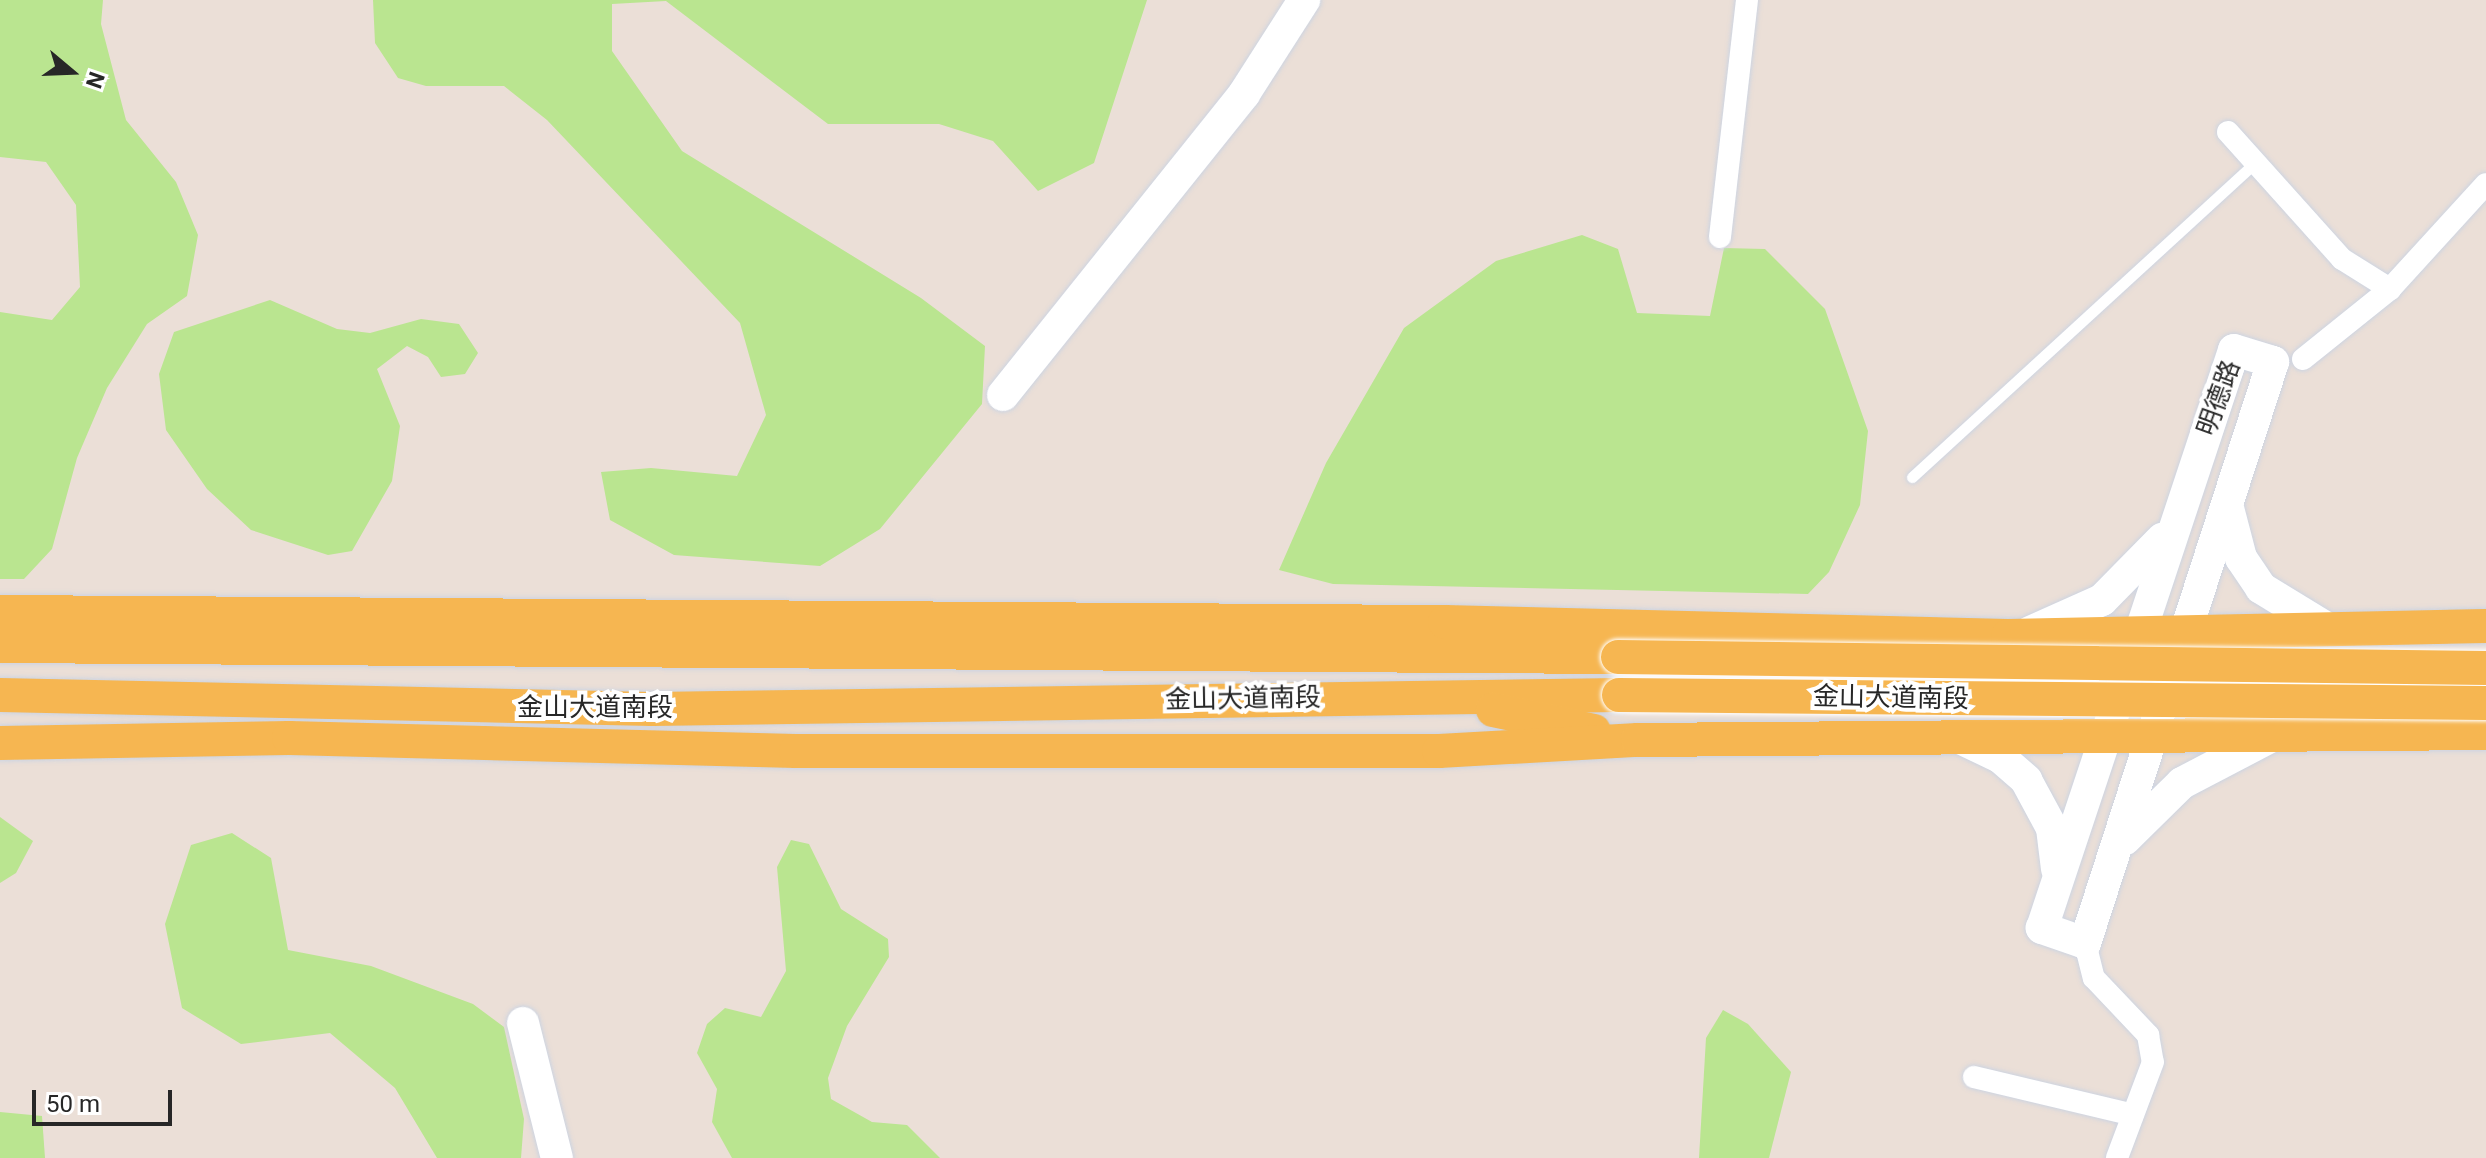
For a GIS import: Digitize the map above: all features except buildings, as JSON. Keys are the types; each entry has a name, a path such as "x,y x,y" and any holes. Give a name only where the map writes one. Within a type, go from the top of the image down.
{"main road":[{"path":"0,612 1445,622 1653,632 2008,636 2486,626"},
{"path":"317,616 559,647"},
{"path":"1424,652 1653,632"},
{"name":"金山大道南段","path":"0,646 1424,652 2486,668"},
{"name":"金山大道南段","path":"0,695 555,708 1619,695 2486,703"},
{"path":"1426,696 1638,740"},
{"path":"289,738 555,708"},
{"path":"0,743 289,738 796,751 1439,751 1638,740 2153,733 2486,733"}],"street":[{"path":"1003,395 1244,94 1304,0"},
{"path":"1720,237 1747,0"},
{"path":"2228,132 2253,164 2342,259 2390,289"},
{"path":"2303,359 2390,289 2486,184"},
{"name":"明德路","path":"2234,350 2273,362 2227,504 2085,943 2042,928 2234,350"},
{"path":"2227,504 2237,549 2261,588 2325,627"},
{"path":"2008,636 2057,624 2102,600 2140,567 2182,505"},
{"path":"2115,851 2182,783 2282,733"},
{"path":"1951,736 2000,757 2037,795 2052,828 2057,882"},
{"path":"2085,943 2094,978 2148,1035 2153,1062 2117,1158"},
{"path":"523,1023 557,1158"},
{"path":"1974,1077 2133,1115"}],"lane":[{"path":"1912,477 2253,164"}],"green space":[{"path":"0,0 103,0 101,24 126,120 176,182 198,235 187,296 147,324 107,388 77,458 52,549 24,579 0,579 0,312 52,320 80,287 76,205 46,162 0,157"},
{"path":"373,0 1147,0 1094,163 1038,191 993,141 939,124 828,124 666,1 612,4 612,51 682,151 921,298 985,346 982,404 880,529 820,566 674,555 610,520 601,472 651,468 737,476 766,415 740,323 547,120 504,86 426,86 398,78 375,43"},
{"path":"1582,235 1618,249 1637,313 1710,316 1724,248 1765,249 1825,309 1868,431 1860,505 1829,572 1808,594 1333,584 1279,570 1326,463 1404,328 1496,261"},
{"path":"270,300 337,329 370,333 421,319 459,324 478,353 465,374 441,377 428,357 407,346 377,369 400,426 392,481 352,551 328,555 251,530 207,489 166,430 159,374 174,332"},
{"path":"0,817 33,841 16,873 0,883"},
{"path":"232,833 271,858 288,950 371,966 473,1004 504,1027 524,1119 521,1158 437,1158 395,1088 330,1033 241,1044 182,1008 165,924 191,845"},
{"path":"791,840 809,844 841,909 888,939 889,957 847,1026 828,1078 831,1099 872,1122 907,1125 940,1158 732,1158 712,1122 717,1089 697,1053 707,1024 725,1008 761,1017 786,971 777,867"},
{"path":"1723,1010 1748,1024 1791,1072 1769,1158 1699,1158 1706,1038"},
{"path":"0,1112 42,1116 45,1158 0,1158"}]}
